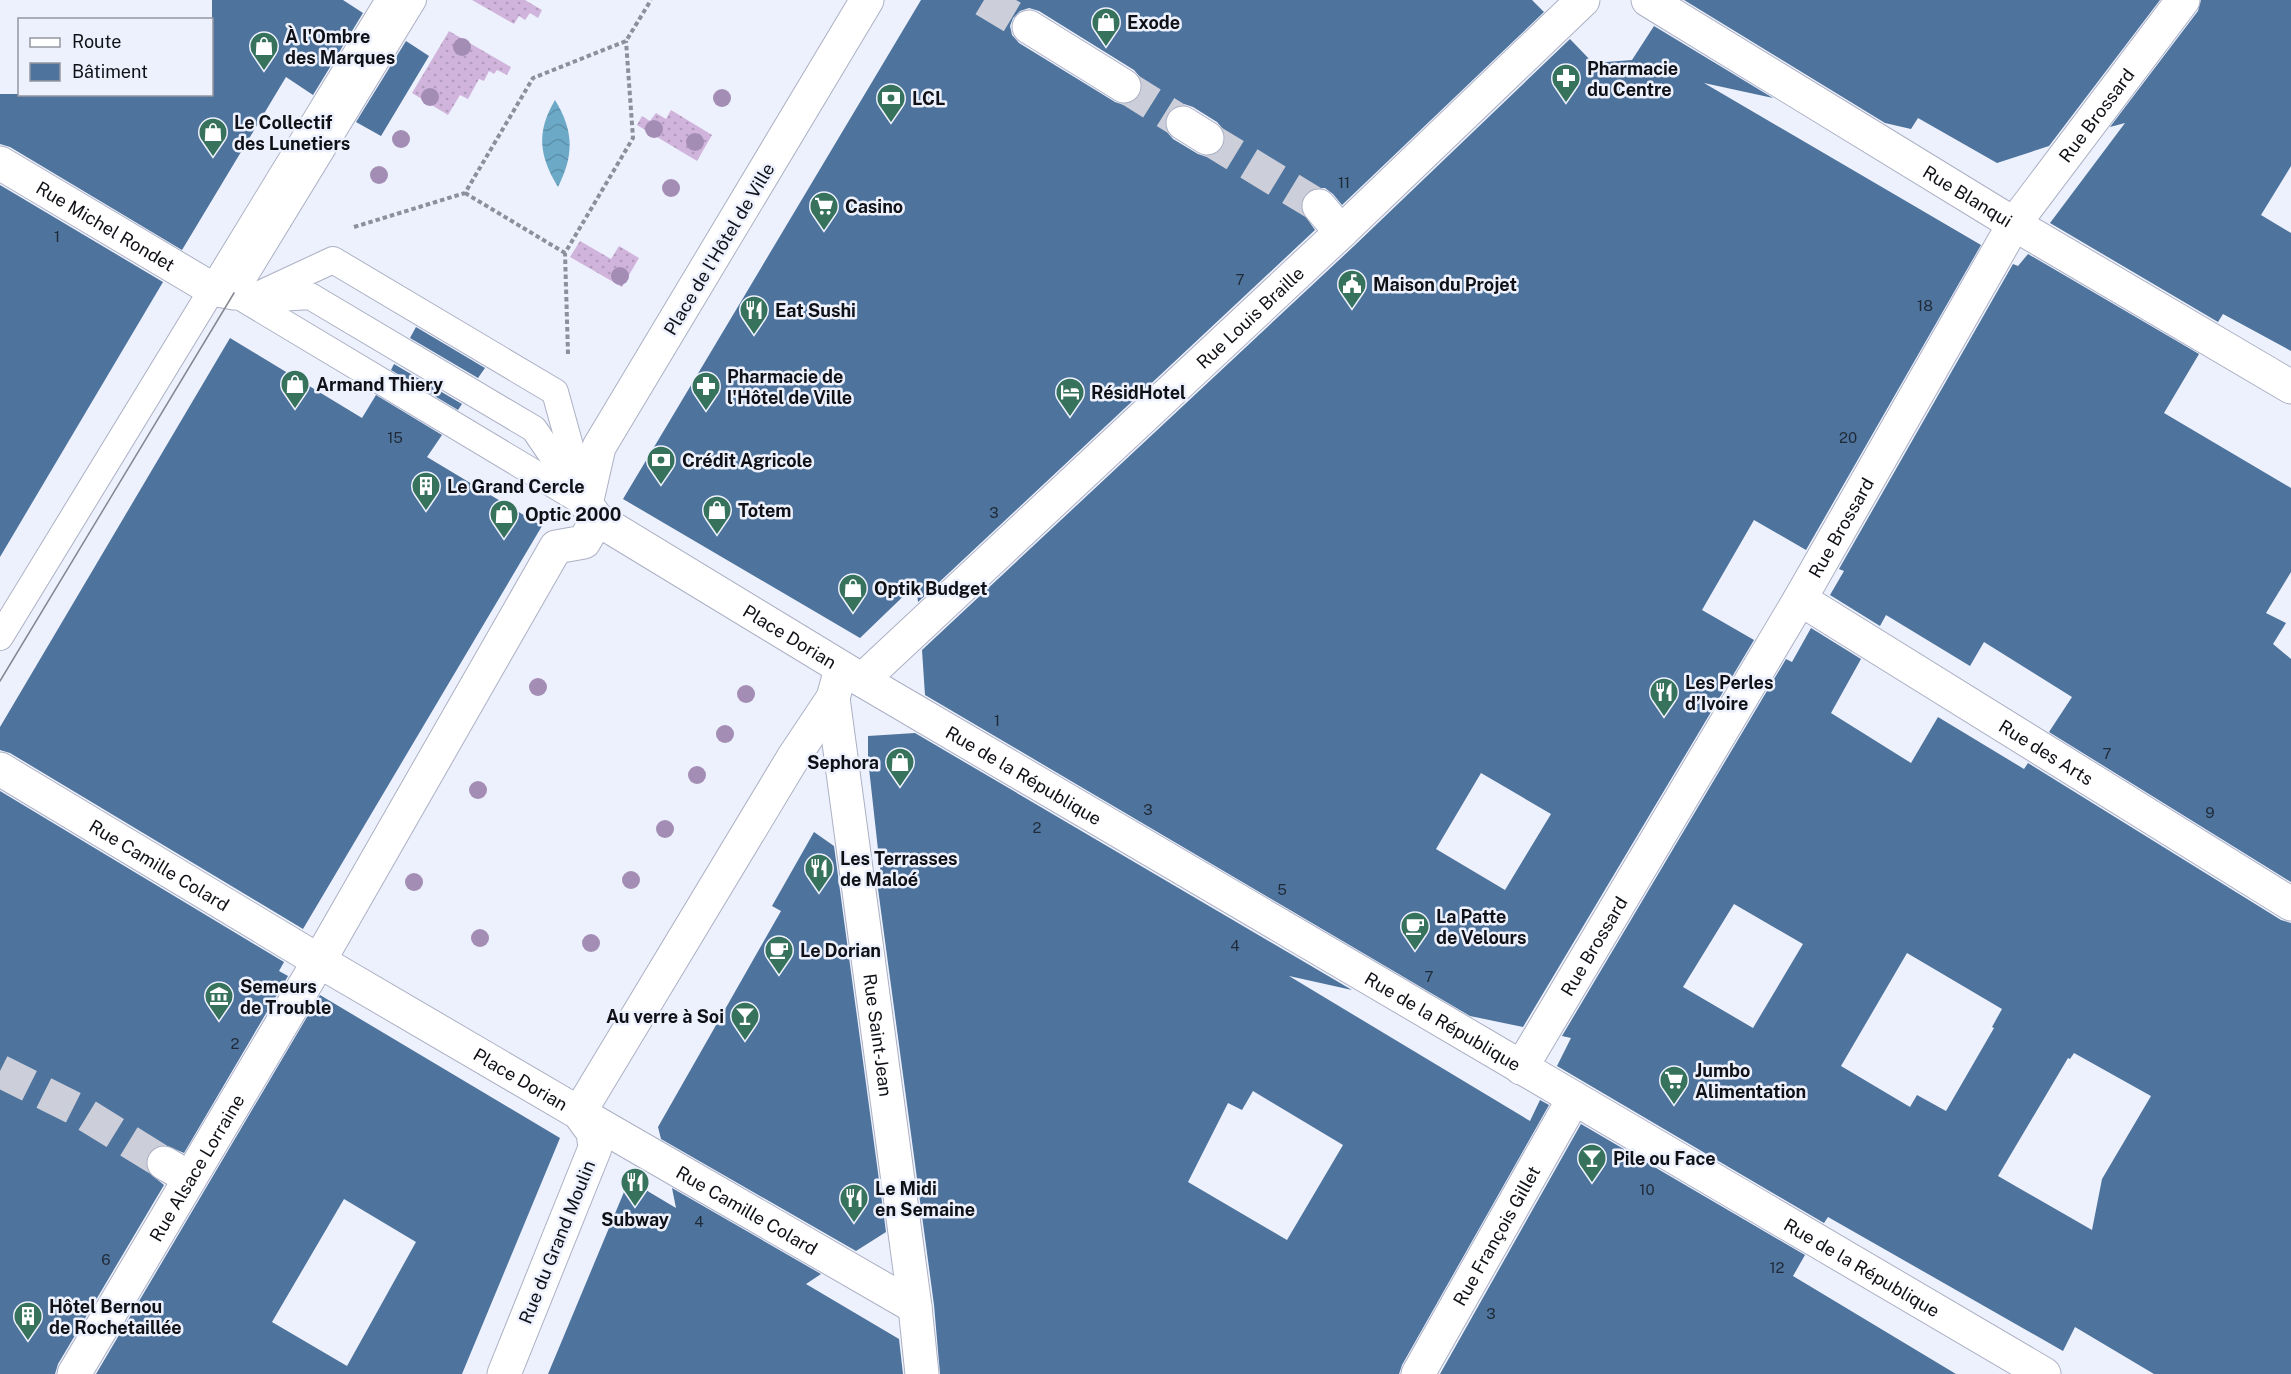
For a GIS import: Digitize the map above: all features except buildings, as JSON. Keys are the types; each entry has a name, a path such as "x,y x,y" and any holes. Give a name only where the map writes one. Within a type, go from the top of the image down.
{"street":[{"name":"Place de l'Hôtel de Ville","path":"592,512 599,447 867,0"},
{"name":"Rue Louis Braille","path":"846,682 1341,232 1583,0"},
{"name":"Rue Blanqui","path":"1648,0 2014,224 2291,387"},
{"name":"Rue Brossard","path":"1521,1068 1800,599 2014,224 2182,0"},
{"path":"1029,27 1124,86"},
{"name":"Rue Michel Rondet","path":"0,163 231,294"},
{"path":"1318,206 1341,232"},
{"name":"Place Dorian","path":"319,961 579,1113 793,758 846,682 592,512"},
{"path":"319,961 556,547 584,542 592,512"},
{"name":"Rue des Arts","path":"1800,599 2291,904"},
{"name":"Rue de la République","path":"846,682 1574,1098 2044,1374"},
{"name":"Rue Saint-Jean","path":"846,682 922,1374"},
{"name":"Rue Camille Colard","path":"0,769 319,961"},
{"name":"Rue Alsace Lorraine","path":"74,1374 177,1171 319,961"},
{"name":"Rue François Gillet","path":"1418,1374 1574,1098"},
{"name":"Rue Camille Colard","path":"579,1113 915,1307"},
{"name":"Rue du Grand Moulin","path":"504,1374 595,1148 593,1132 579,1113"}],"lane":[{"path":"231,294 389,0"},
{"path":"0,637 231,294 413,0"},
{"path":"231,294 333,260 536,380 555,392 592,512"},
{"path":"231,294 592,512"},
{"path":"231,294 310,296 534,429 592,512"}],"path":[{"path":"568,358 565,253 633,138 626,41 651,0"},
{"path":"346,229 465,193 533,78 626,41"},
{"path":"465,193 565,253"}],"shaded area":[{"path":"472,0 525,0 542,10 538,18 530,13 525,20 519,16 514,24"},
{"path":"449,31 511,67 507,75 497,70 494,74 489,71 484,81 479,79 468,99 460,95 448,115 412,93"},
{"path":"671,110 712,135 697,161 637,125 642,116 650,121 656,113 666,119"},
{"path":"580,241 611,259 619,246 639,258 622,287 570,257"}],"water":[{"path":"555,100 566,122 570,143 567,164 558,187 547,165 542,144 545,123"}],"tunnel":[{"path":"984,0 1029,27"},
{"path":"1124,86 1183,123"},
{"path":"1207,138 1319,206"},
{"path":"0,1071 78,1110 164,1163"}],"tram line":[{"path":"0,681 234,293"}],"place":[{"name":"Exode","path":"1106,48"},
{"name":"À l'Ombre des Marques","path":"264,72"},
{"name":"Pharmacie du Centre","path":"1566,104"},
{"name":"LCL","path":"891,124"},
{"name":"Le Collectif des Lunetiers","path":"213,158"},
{"name":"Casino","path":"824,232"},
{"name":"Maison du Projet","path":"1352,310"},
{"name":"Eat Sushi","path":"754,336"},
{"name":"Armand Thiery","path":"295,410"},
{"name":"Pharmacie de l'Hôtel de Ville","path":"706,412"},
{"name":"RésidHotel","path":"1070,418"},
{"name":"Crédit Agricole","path":"661,486"},
{"name":"Le Grand Cercle","path":"426,512"},
{"name":"Totem","path":"717,536"},
{"name":"Optic 2000","path":"504,540"},
{"name":"Optik Budget","path":"853,614"},
{"name":"Les Perles d’Ivoire","path":"1664,718"},
{"name":"Sephora","path":"900,788"},
{"name":"Les Terrasses de Maloé","path":"819,894"},
{"name":"La Patte de Velours","path":"1415,952"},
{"name":"Le Dorian","path":"779,976"},
{"name":"Semeurs de Trouble","path":"219,1022"},
{"name":"Au verre à Soi","path":"745,1042"},
{"name":"Jumbo Alimentation","path":"1674,1106"},
{"name":"Pile ou Face","path":"1592,1184"},
{"name":"Subway","path":"635,1208"},
{"name":"Le Midi en Semaine","path":"854,1224"},
{"name":"Hôtel Bernou de Rochetaillée","path":"28,1342"}]}
